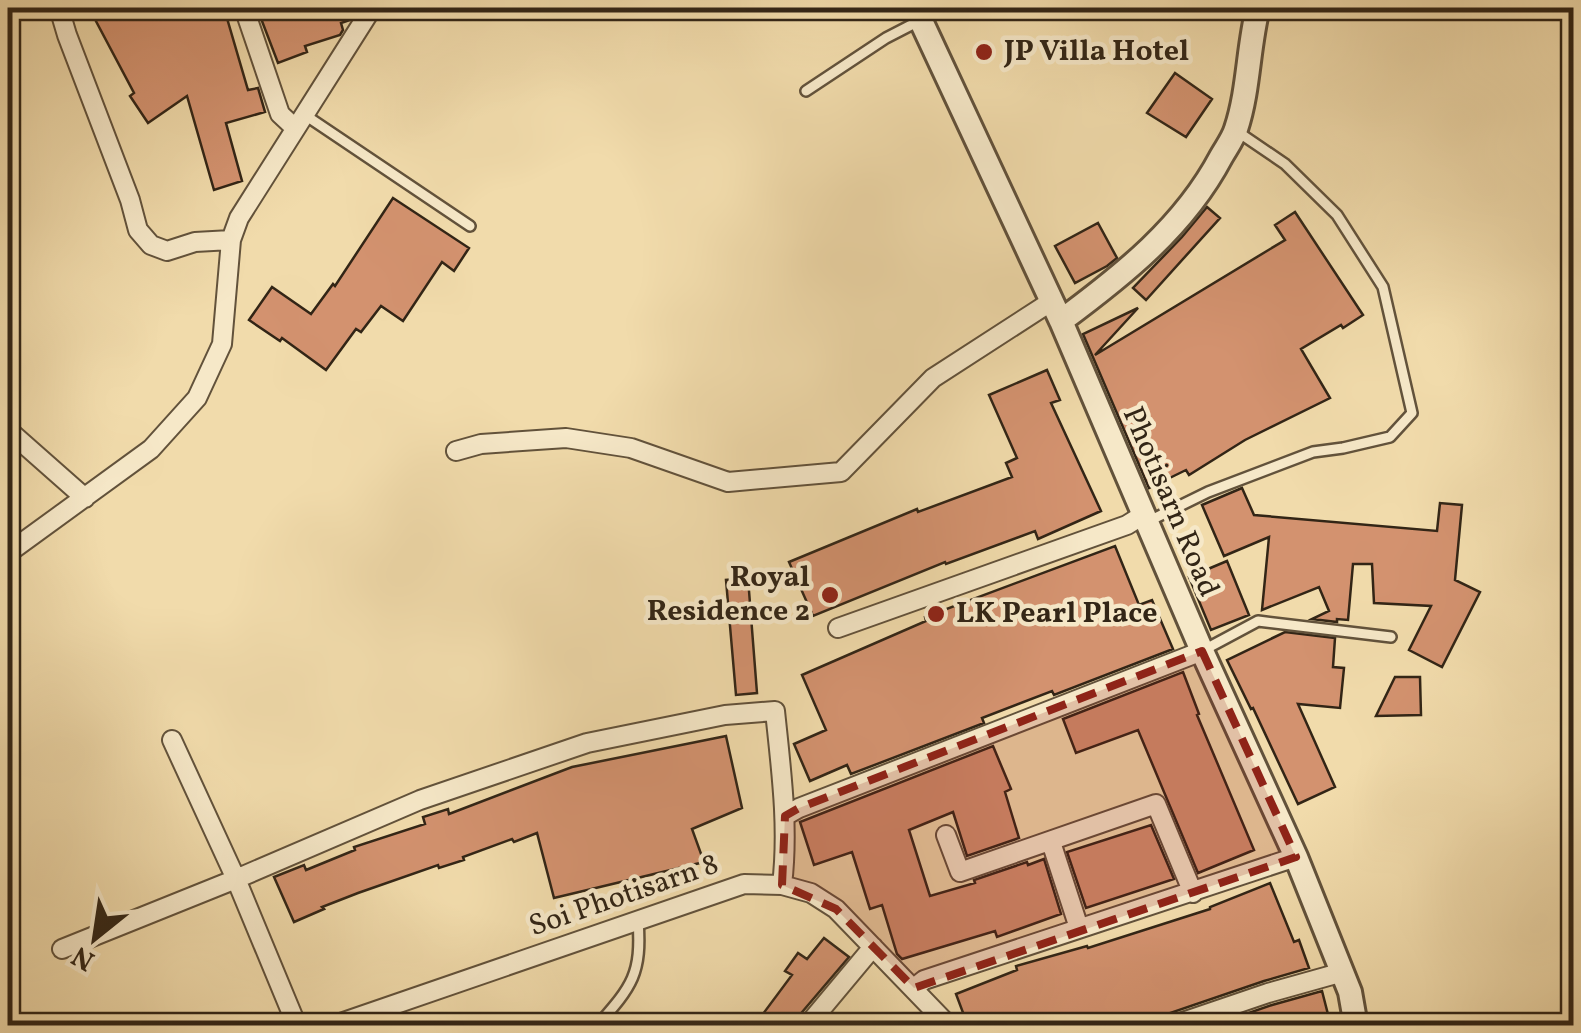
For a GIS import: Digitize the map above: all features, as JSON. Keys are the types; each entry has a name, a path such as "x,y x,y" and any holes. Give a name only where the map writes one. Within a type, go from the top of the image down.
{"street":[{"path":"60,8 138,230 151,245 168,251 195,242 231,240"},
{"path":"244,8 280,114 300,122"},
{"path":"8,553 152,449 197,398 222,344 231,240 249,200 372,8"},
{"path":"456,451 481,444 566,438 631,448 728,482 841,472 933,378 1115,281 1192,204 1236,130 1254,10"},
{"name":"Photisarn Road","path":"918,14 1056,311 1144,519 1296,857 1350,992 1356,1026"},
{"path":"8,430 85,498"},
{"path":"838,628 1144,519"},
{"path":"786,816 1202,650"},
{"path":"62,949 420,800 587,743 725,715 776,711 786,816 782,885"},
{"path":"172,740 297,1026"},
{"path":"946,835 960,872 1156,804 1193,892"},
{"path":"1051,842 1079,928"},
{"path":"914,988 924,980 1296,857"},
{"name":"Soi Photisarn 8","path":"332,1026 744,884 782,885 811,893 836,908 948,1026"},
{"path":"807,1026 873,947"},
{"path":"1171,1026 1342,972"}],"lane":[{"path":"806,91 918,14"},
{"path":"300,122 470,226"},
{"path":"1144,519 1313,452 1390,438 1412,414 1383,287 1336,216 1285,164 1236,130"},
{"path":"1202,650 1258,621 1391,637"},
{"path":"597,1026 634,979 638,920"}],"highlighted area":[{"path":"1202,651 1296,857 914,988 836,909 782,885 785,816 799,808"}],"building":[{"path":"89,8 224,8 248,90 258,88 265,112 226,123 242,181 214,190 187,96 148,123 130,96 134,93"},
{"path":"257,8 358,8 350,20 341,23 340,35 305,46 307,52 278,63"},
{"path":"1175,73 1212,99 1186,137 1147,113"},
{"path":"393,198 469,248 454,271 442,262 403,321 381,306 361,332 356,329 326,370 249,320 272,287 311,314 335,286"},
{"path":"1207,207 1220,218 1146,300 1133,288"},
{"path":"1295,212 1363,315 1301,349 1330,398 1245,440 1189,475 1186,470 1149,488 1083,334 1138,308 1095,355 1285,240 1275,225"},
{"path":"1098,223 1117,258 1075,283 1055,246"},
{"path":"1047,370 1060,400 1051,403 1101,511 1038,539 1035,531 945,562 813,616 789,562 917,509 918,512 1012,477 1006,463 1017,458 989,395"},
{"path":"1242,488 1254,515 1437,531 1440,503 1462,505 1455,580 1480,592 1442,667 1409,650 1431,606 1374,603 1372,564 1353,564 1348,620 1312,619 1329,611 1319,587 1262,610 1269,537 1224,556 1202,505"},
{"path":"1115,546 1139,605 1152,600 1173,649 982,718 984,723 851,774 847,765 810,781 794,744 826,730 802,675 926,621 925,617"},
{"path":"1227,561 1249,615 1211,630 1189,577"},
{"path":"748,578 757,693 736,695 726,580"},
{"path":"1285,632 1335,638 1333,667 1344,668 1340,708 1298,704 1335,787 1298,804 1227,660"},
{"path":"1183,672 1254,850 1198,873 1138,730 1076,753 1063,719"},
{"path":"1395,677 1420,677 1421,715 1376,716"},
{"path":"726,736 742,808 692,829 704,862 554,898 537,833 358,893 294,922 274,877 304,865 306,870 355,850 354,847 425,824 423,817 448,809 449,814 572,767"},
{"path":"993,746 1011,789 1005,792 1019,838 967,856 953,812 909,830 930,896 1044,859 1061,914 997,937 995,931 902,959 882,905 870,909 852,852 814,865 800,822"},
{"path":"1151,825 1174,879 1086,908 1067,852"},
{"path":"1270,883 1309,968 1167,1014 1159,1026 968,1026 956,994 1017,970 1016,966 1088,948 1210,909"},
{"path":"824,938 849,957 797,1018 795,1026 754,1026 792,975 785,971 798,953 807,959"},
{"path":"1322,991 1331,1026 1211,1026 1272,1005"}],"place":[{"name":"JP Villa Hotel","path":"984,52"},
{"name":"Royal Residence 2","path":"830,595"},
{"name":"LK Pearl Place","path":"936,614"}]}
